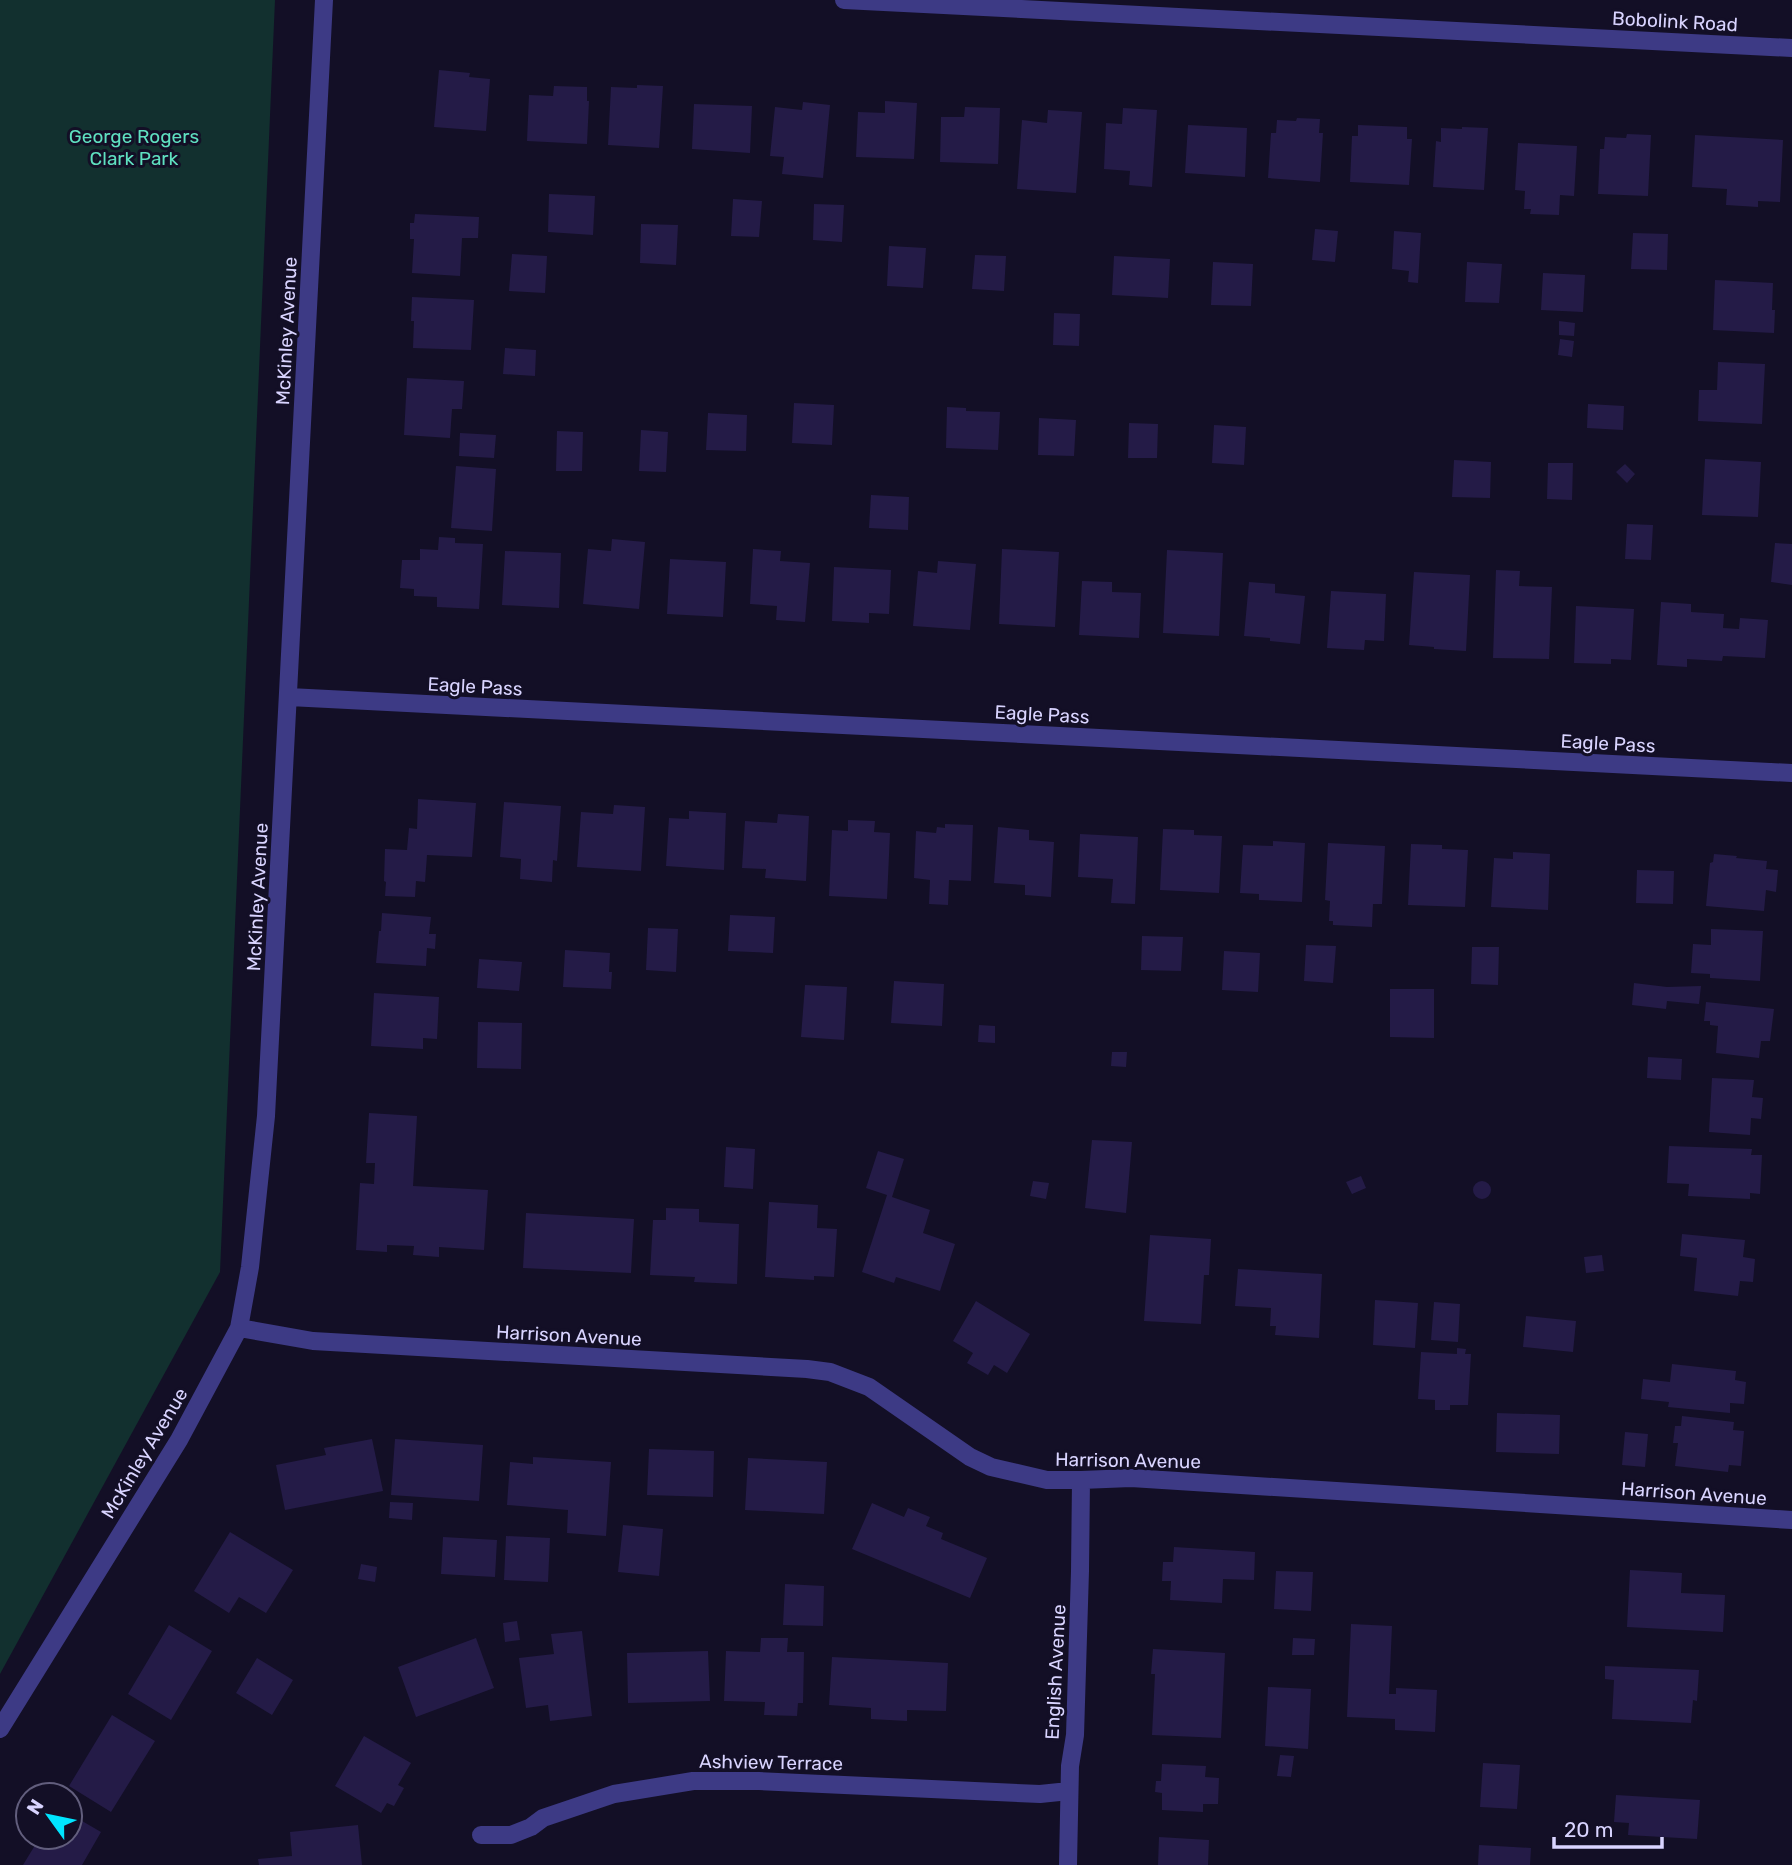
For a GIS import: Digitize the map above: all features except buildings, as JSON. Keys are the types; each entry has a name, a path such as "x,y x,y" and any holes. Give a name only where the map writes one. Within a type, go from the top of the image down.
{"street":[{"name":"McKinley Avenue","path":"0,1729 179,1440 239,1328 250,1267 266,1116 324,0"},
{"name":"Bobolink Road","path":"844,0 1792,48"},
{"name":"Eagle Pass","path":"289,697 1792,773"},
{"name":"Harrison Avenue","path":"239,1328 313,1342 830,1372 869,1387 970,1457 990,1467 1047,1480 1131,1478 1792,1520"},
{"name":"English Avenue","path":"1068,1865 1069,1766 1075,1735 1081,1480"},
{"name":"Ashview Terrace","path":"481,1835 511,1835 531,1827 542,1818 614,1794 693,1781 759,1781 1041,1794 1069,1791"}],"green space":[{"name":"George Rogers Clark Park","path":"0,0 275,0 220,1272 0,1674"}]}
